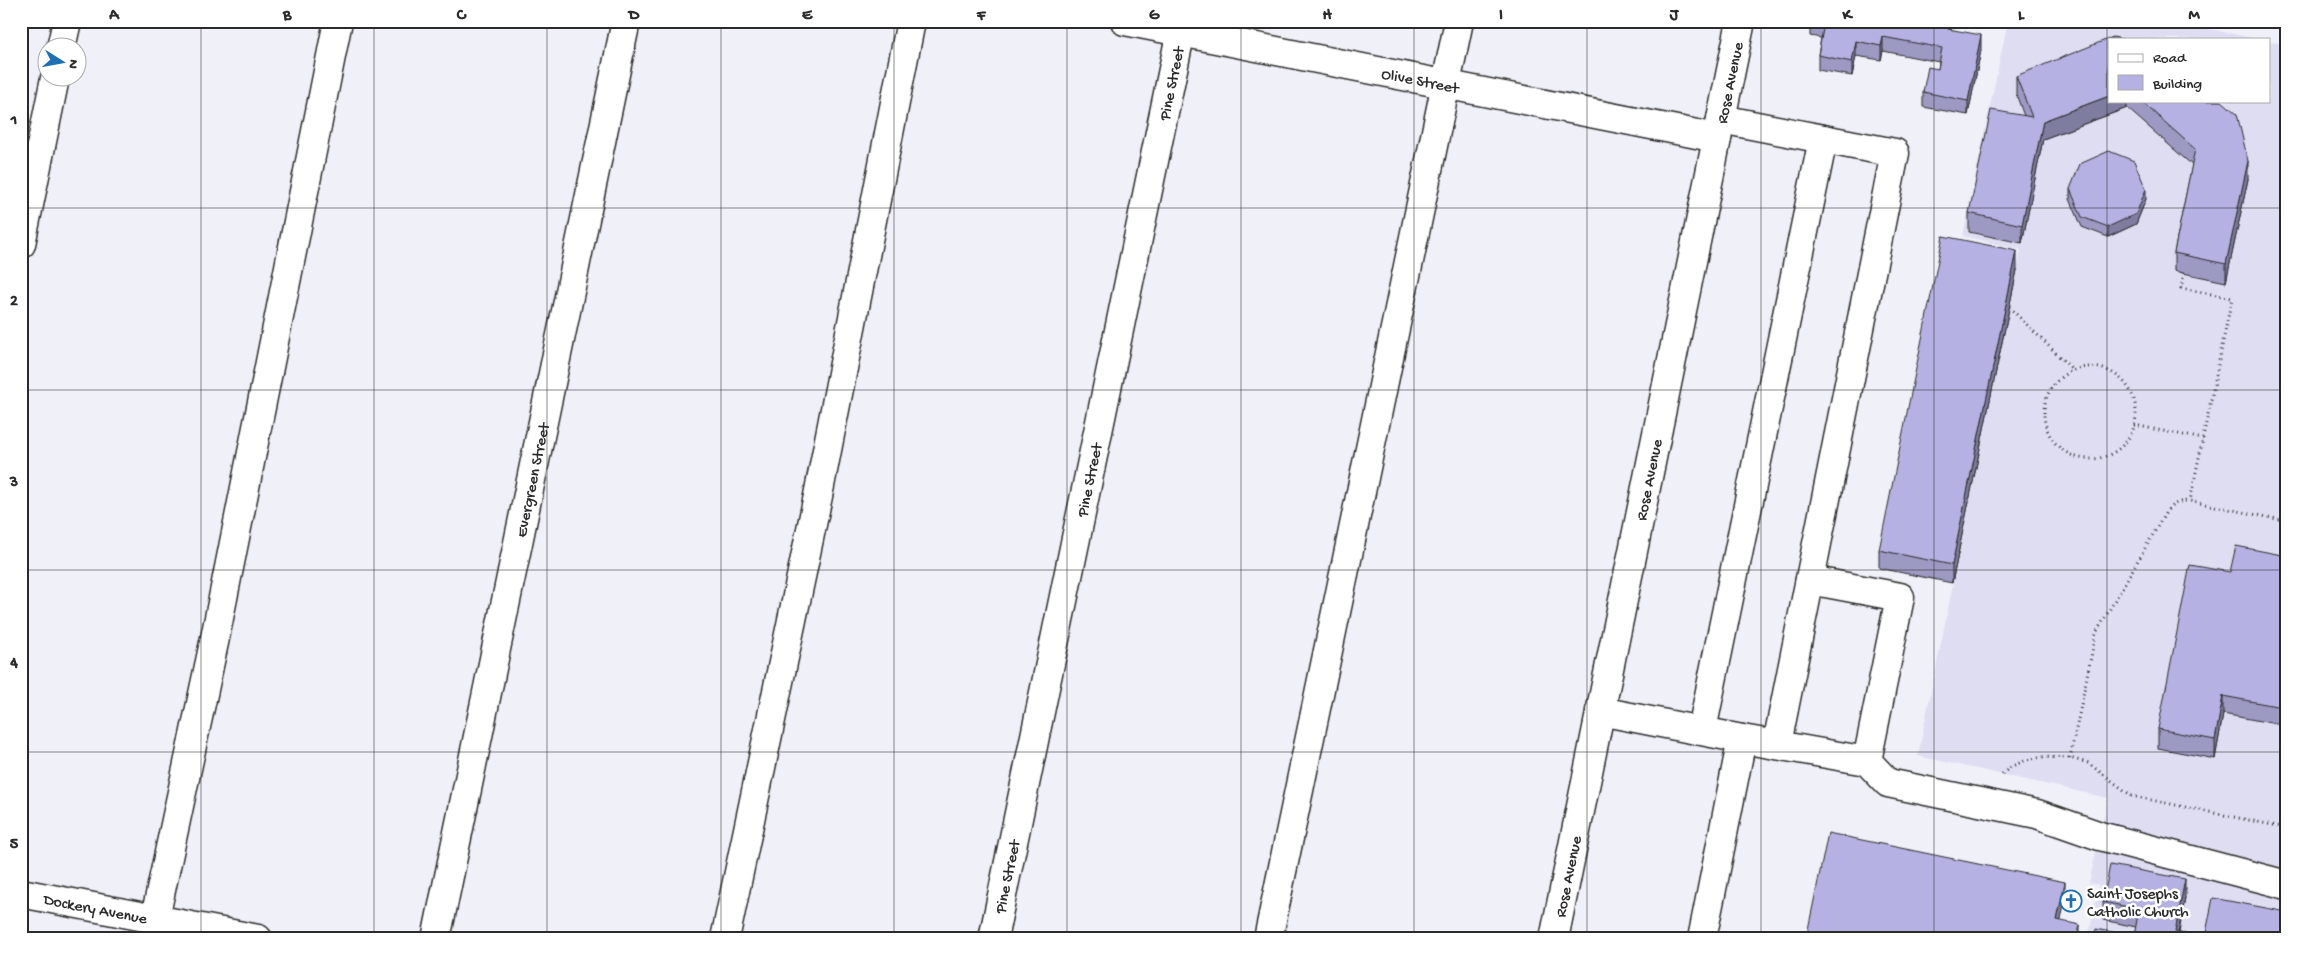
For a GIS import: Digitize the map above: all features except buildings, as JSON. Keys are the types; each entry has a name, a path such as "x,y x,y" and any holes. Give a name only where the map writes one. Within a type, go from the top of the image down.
{"street":[{"path":"63,38 67,21"},
{"path":"155,918 215,638 338,21"},
{"name":"Evergreen Street","path":"436,939 626,21"},
{"path":"725,939 818,496 911,21"},
{"name":"Olive Street","path":"1125,21 1182,27 1446,86 1719,128 1823,139 1895,153 1810,580"},
{"path":"1268,939 1459,21"},
{"name":"Rose Avenue","path":"1554,939 1741,21"},
{"name":"Pine Street","path":"993,939 1182,27"},
{"path":"21,244 53,88"},
{"path":"1702,730 1823,139"},
{"path":"1776,744 1810,580 1900,597 1866,761"},
{"path":"1600,711 1866,761 1888,783 2037,814 2100,836 2287,885"},
{"path":"1702,939 1742,739"},
{"name":"Dockery Avenue","path":"21,893 258,939"}],"path":[{"path":"2184,273 2181,288 2232,298 2190,501"},
{"path":"2009,307 2073,370"},
{"path":"2081,367 2102,367 2121,378 2133,394 2137,415 2132,435 2118,451 2100,459 2079,459 2061,450 2048,434 2043,413 2048,392 2062,376 2073,370 2081,367"},
{"path":"2134,425 2203,439"},
{"path":"2070,758 2096,632 2172,504 2179,501 2190,501 2287,521"},
{"path":"1972,801 2012,766 2041,757 2070,758 2088,763 2132,796 2287,828"}],"shaded area":[{"path":"2008,21 2169,21 2253,38 2108,38 2108,102 2270,102 2270,41 2287,45 2287,939 2088,939 2099,885 2089,883 2108,798 1918,756 2021,250 1963,236"}],"place":[{"name":"Saint Josephs Catholic Church","path":"2071,901"}]}
